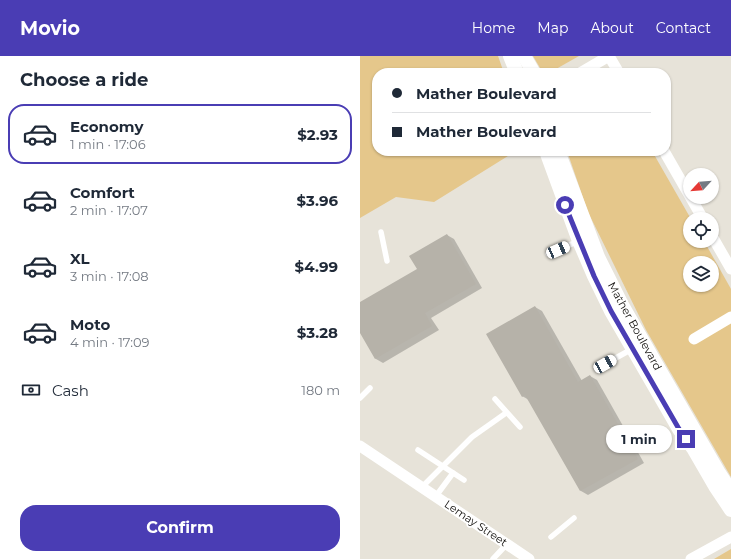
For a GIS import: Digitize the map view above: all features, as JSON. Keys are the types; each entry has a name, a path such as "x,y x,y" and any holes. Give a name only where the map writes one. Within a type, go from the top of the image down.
{"street":[{"path":"510,56 515,68"},
{"path":"524,56 531,68"},
{"path":"589,68 609,56 616,68"},
{"name":"Mather Boulevard","path":"548,156 579,241 594,276 633,349 679,429 693,448 731,510"},
{"name":"Mather Boulevard","path":"560,156 598,257 622,306 719,473 731,491"},
{"path":"667,156 699,212"},
{"path":"719,248 731,269"},
{"path":"694,339 731,317"},
{"name":"Lemay Street","path":"360,446 529,559"},
{"path":"691,559 731,537"}],"lane":[{"path":"381,232 388,261"},
{"path":"548,254 579,241"},
{"path":"605,364 633,349"},
{"path":"360,398 370,388"},
{"path":"495,400 520,427"},
{"path":"422,487 472,437 506,413"},
{"path":"418,450 464,480"},
{"path":"436,496 452,473"},
{"path":"551,537 574,518"},
{"path":"493,559 507,544"}],"shaded area":[{"path":"360,56 498,56 502,68 372,68 372,156 508,156 434,202 396,197 360,218"},
{"path":"533,56 579,56 558,68 540,68"},
{"path":"569,156 655,156 687,212 683,212 683,248 708,248 712,256 683,256 683,292 719,292 719,268 731,289 731,477 646,330 588,212"},
{"path":"731,549 731,559 714,559"}],"building":[{"path":"447,234 476,284 425,313 432,326 375,359 360,333 360,302 417,269 409,256"},
{"path":"535,306 578,382 590,375 638,459 580,491 525,395 522,397 486,334"}],"route":[{"path":"565,205 594,276 611,311 686,439"}]}
